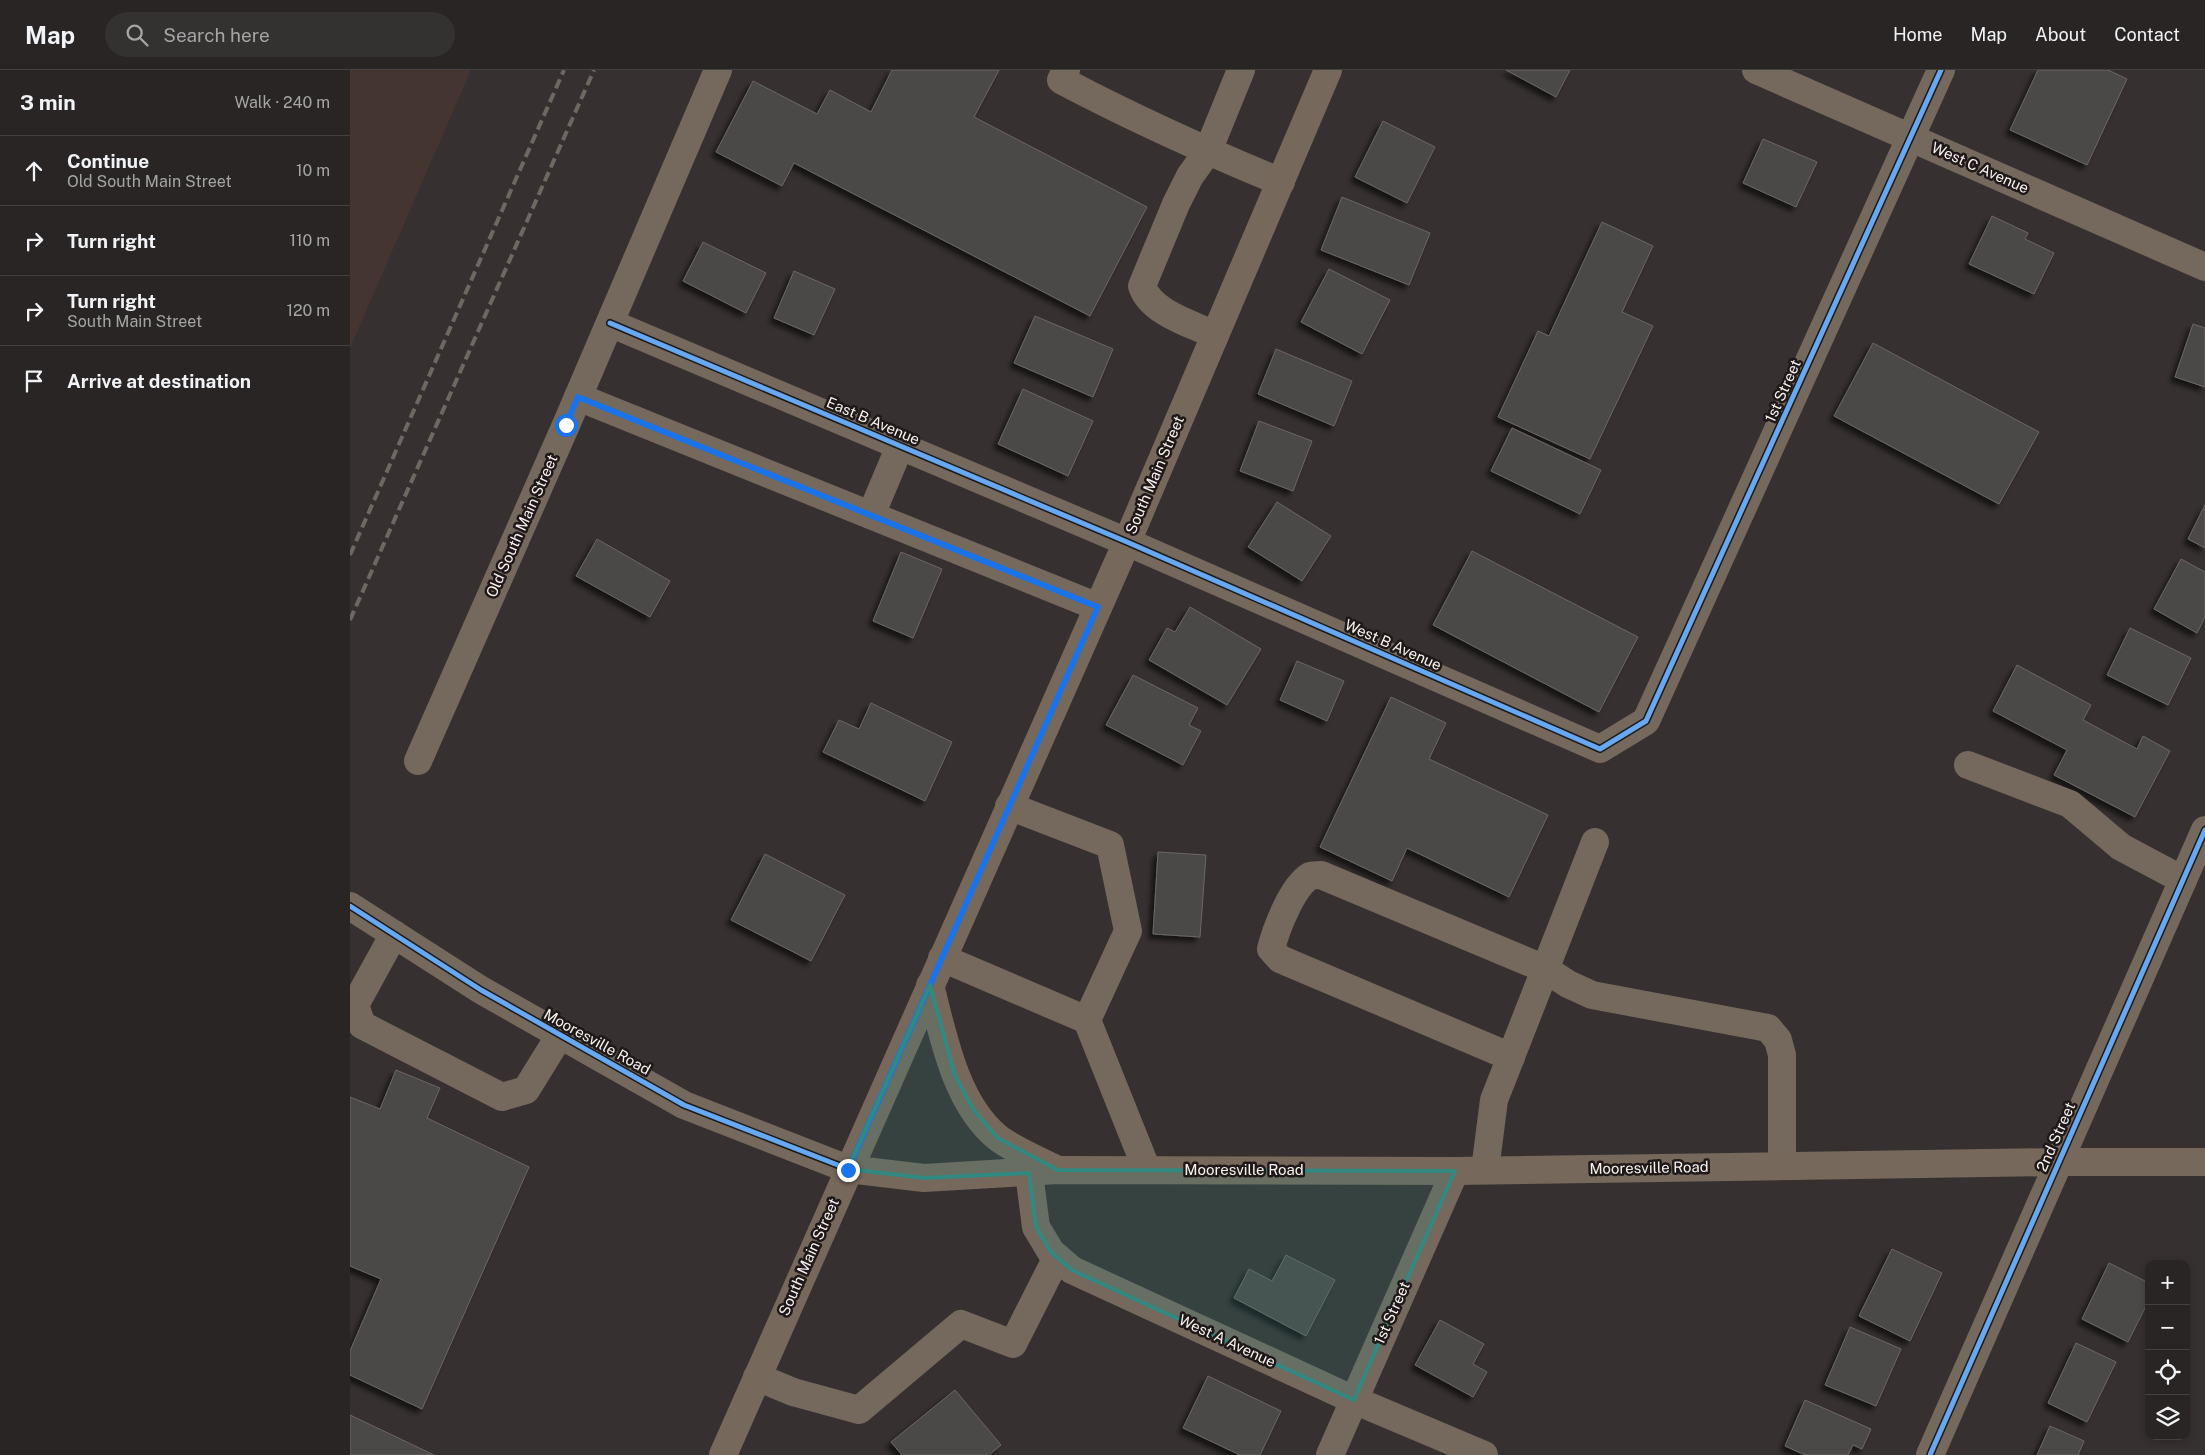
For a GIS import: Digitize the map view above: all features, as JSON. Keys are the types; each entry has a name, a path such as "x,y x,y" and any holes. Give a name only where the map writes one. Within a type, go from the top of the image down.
{"main road":[{"name":"South Main Street","path":"723,1455 1127,542 1328,70"},
{"path":"930,985 955,1075 974,1110 998,1138 1058,1170"},
{"name":"Mooresville Road","path":"848,1170 924,1178 1058,1170 1455,1171 2058,1162 2205,1162"}],"street":[{"name":"Old South Main Street","path":"418,762 578,397 718,70"},
{"path":"1066,70 1061,80 1208,151 1281,182"},
{"path":"1215,335 1160,308 1150,299 1142,286 1176,204 1190,176 1208,151 1242,70"},
{"name":"West C Avenue","path":"1756,70 2205,267"},
{"name":"1st Street","path":"1646,721 1912,138 1941,70"},
{"name":"East B Avenue","path":"610,323 1127,542"},
{"path":"578,397 1098,607"},
{"path":"871,515 900,446"},
{"name":"West B Avenue","path":"1127,542 1600,749 1646,721"},
{"path":"1968,765 2070,804 2121,847 2183,880"},
{"path":"1009,806 1110,845 1128,931 1087,1020"},
{"name":"2nd Street","path":"1930,1455 2205,830"},
{"path":"1485,1170 1494,1100 1595,842"},
{"path":"1511,1056 1280,960 1272,949 1275,936 1297,889 1311,876 1321,874 1545,969 1568,984 1592,995 1768,1028 1778,1040 1782,1055 1782,1166"},
{"name":"Mooresville Road","path":"350,906 481,990 684,1105 848,1170"},
{"path":"394,934 355,1005 362,1025 502,1097 526,1090 560,1035"},
{"path":"942,958 1087,1020 1147,1170"},
{"name":"1st Street","path":"1330,1455 1455,1171"},
{"name":"West A Avenue","path":"1029,1173 1036,1226 1051,1252 1072,1270 1354,1400 1484,1455"},
{"path":"757,1377 793,1392 859,1410 961,1324 1012,1344 1057,1257"}],"highlighted area":[{"path":"930,985 955,1075 974,1110 998,1138 1058,1170 1455,1171 1354,1400 1072,1270 1051,1252 1036,1227 1029,1173 924,1178 848,1169"}],"shaded area":[{"path":"350,70 471,70 350,348"}],"building":[{"path":"892,70 999,70 974,117 1147,207 1090,316 794,163 782,186 716,152 753,81 817,114 830,90 871,112"},
{"path":"1506,70 1570,70 1556,97"},
{"path":"2038,70 2108,70 2127,79 2087,165 2010,130"},
{"path":"1383,121 1435,147 1407,203 1355,177"},
{"path":"1763,139 1817,162 1796,207 1743,183"},
{"path":"1342,197 1430,233 1409,285 1321,250"},
{"path":"1992,216 2028,233 2025,239 2054,253 2034,294 1969,264"},
{"path":"1602,222 1653,246 1622,312 1653,326 1590,459 1498,417 1538,331 1549,336"},
{"path":"703,242 766,273 746,313 683,281"},
{"path":"1329,269 1390,300 1362,354 1301,322"},
{"path":"794,271 835,289 814,335 774,318"},
{"path":"1035,316 1113,349 1093,397 1014,363"},
{"path":"2193,324 2205,328 2205,387 2175,377"},
{"path":"1873,343 2039,432 1999,504 1834,416"},
{"path":"1276,349 1352,381 1334,426 1258,394"},
{"path":"1023,389 1093,421 1068,476 998,444"},
{"path":"1259,421 1312,441 1293,491 1240,471"},
{"path":"1512,428 1601,470 1580,514 1491,471"},
{"path":"1277,502 1331,536 1302,581 1248,547"},
{"path":"2205,505 2205,548 2188,539"},
{"path":"597,539 670,581 650,617 576,576"},
{"path":"1472,551 1638,637 1599,712 1433,625"},
{"path":"901,552 942,569 913,638 873,621"},
{"path":"2181,559 2205,572 2205,617 2197,633 2154,609"},
{"path":"1190,607 1261,649 1227,705 1149,660 1167,628 1175,632"},
{"path":"2130,628 2191,658 2168,705 2107,675"},
{"path":"1297,661 1344,681 1327,721 1280,700"},
{"path":"2017,665 2091,705 2083,720 2137,749 2143,736 2170,751 2135,817 2054,775 2067,750 1993,711"},
{"path":"1133,675 1198,708 1189,725 1201,731 1183,765 1106,725"},
{"path":"1391,697 1446,723 1429,759 1548,815 1509,897 1407,848 1392,881 1320,847"},
{"path":"871,703 952,742 925,801 823,752 839,720 859,729"},
{"path":"1158,852 1206,855 1200,937 1153,934"},
{"path":"765,854 845,895 811,961 731,920"},
{"path":"396,1070 440,1088 427,1118 529,1167 422,1409 350,1375 350,1351 381,1279 350,1266 350,1097 380,1109"},
{"path":"1892,1249 1942,1273 1910,1341 1859,1316"},
{"path":"1286,1255 1335,1280 1306,1336 1234,1298 1249,1269 1272,1281"},
{"path":"2109,1263 2145,1281 2145,1308 2128,1342 2082,1319"},
{"path":"1440,1320 1484,1344 1473,1364 1487,1372 1473,1397 1415,1365"},
{"path":"1850,1327 1901,1349 1876,1406 1825,1385"},
{"path":"2076,1343 2116,1362 2087,1422 2048,1403"},
{"path":"1208,1376 1281,1411 1260,1455 1240,1455 1183,1428"},
{"path":"955,1390 1001,1445 989,1455 902,1455 891,1442"},
{"path":"1805,1400 1871,1429 1862,1449 1853,1445 1848,1455 1805,1455 1785,1446"},
{"path":"350,1415 434,1455 350,1455"},
{"path":"2050,1426 2084,1441 2078,1455 2037,1455"}],"railway":[{"path":"350,555 564,70"},
{"path":"350,620 594,70"}],"cycle path":[{"path":"610,323 1127,542 1600,749 1646,721 1941,70"},
{"path":"1930,1455 2205,830"},
{"path":"350,906 481,990 684,1105 848,1169"}],"route":[{"path":"566,425 578,397 1098,607 848,1170"}]}
